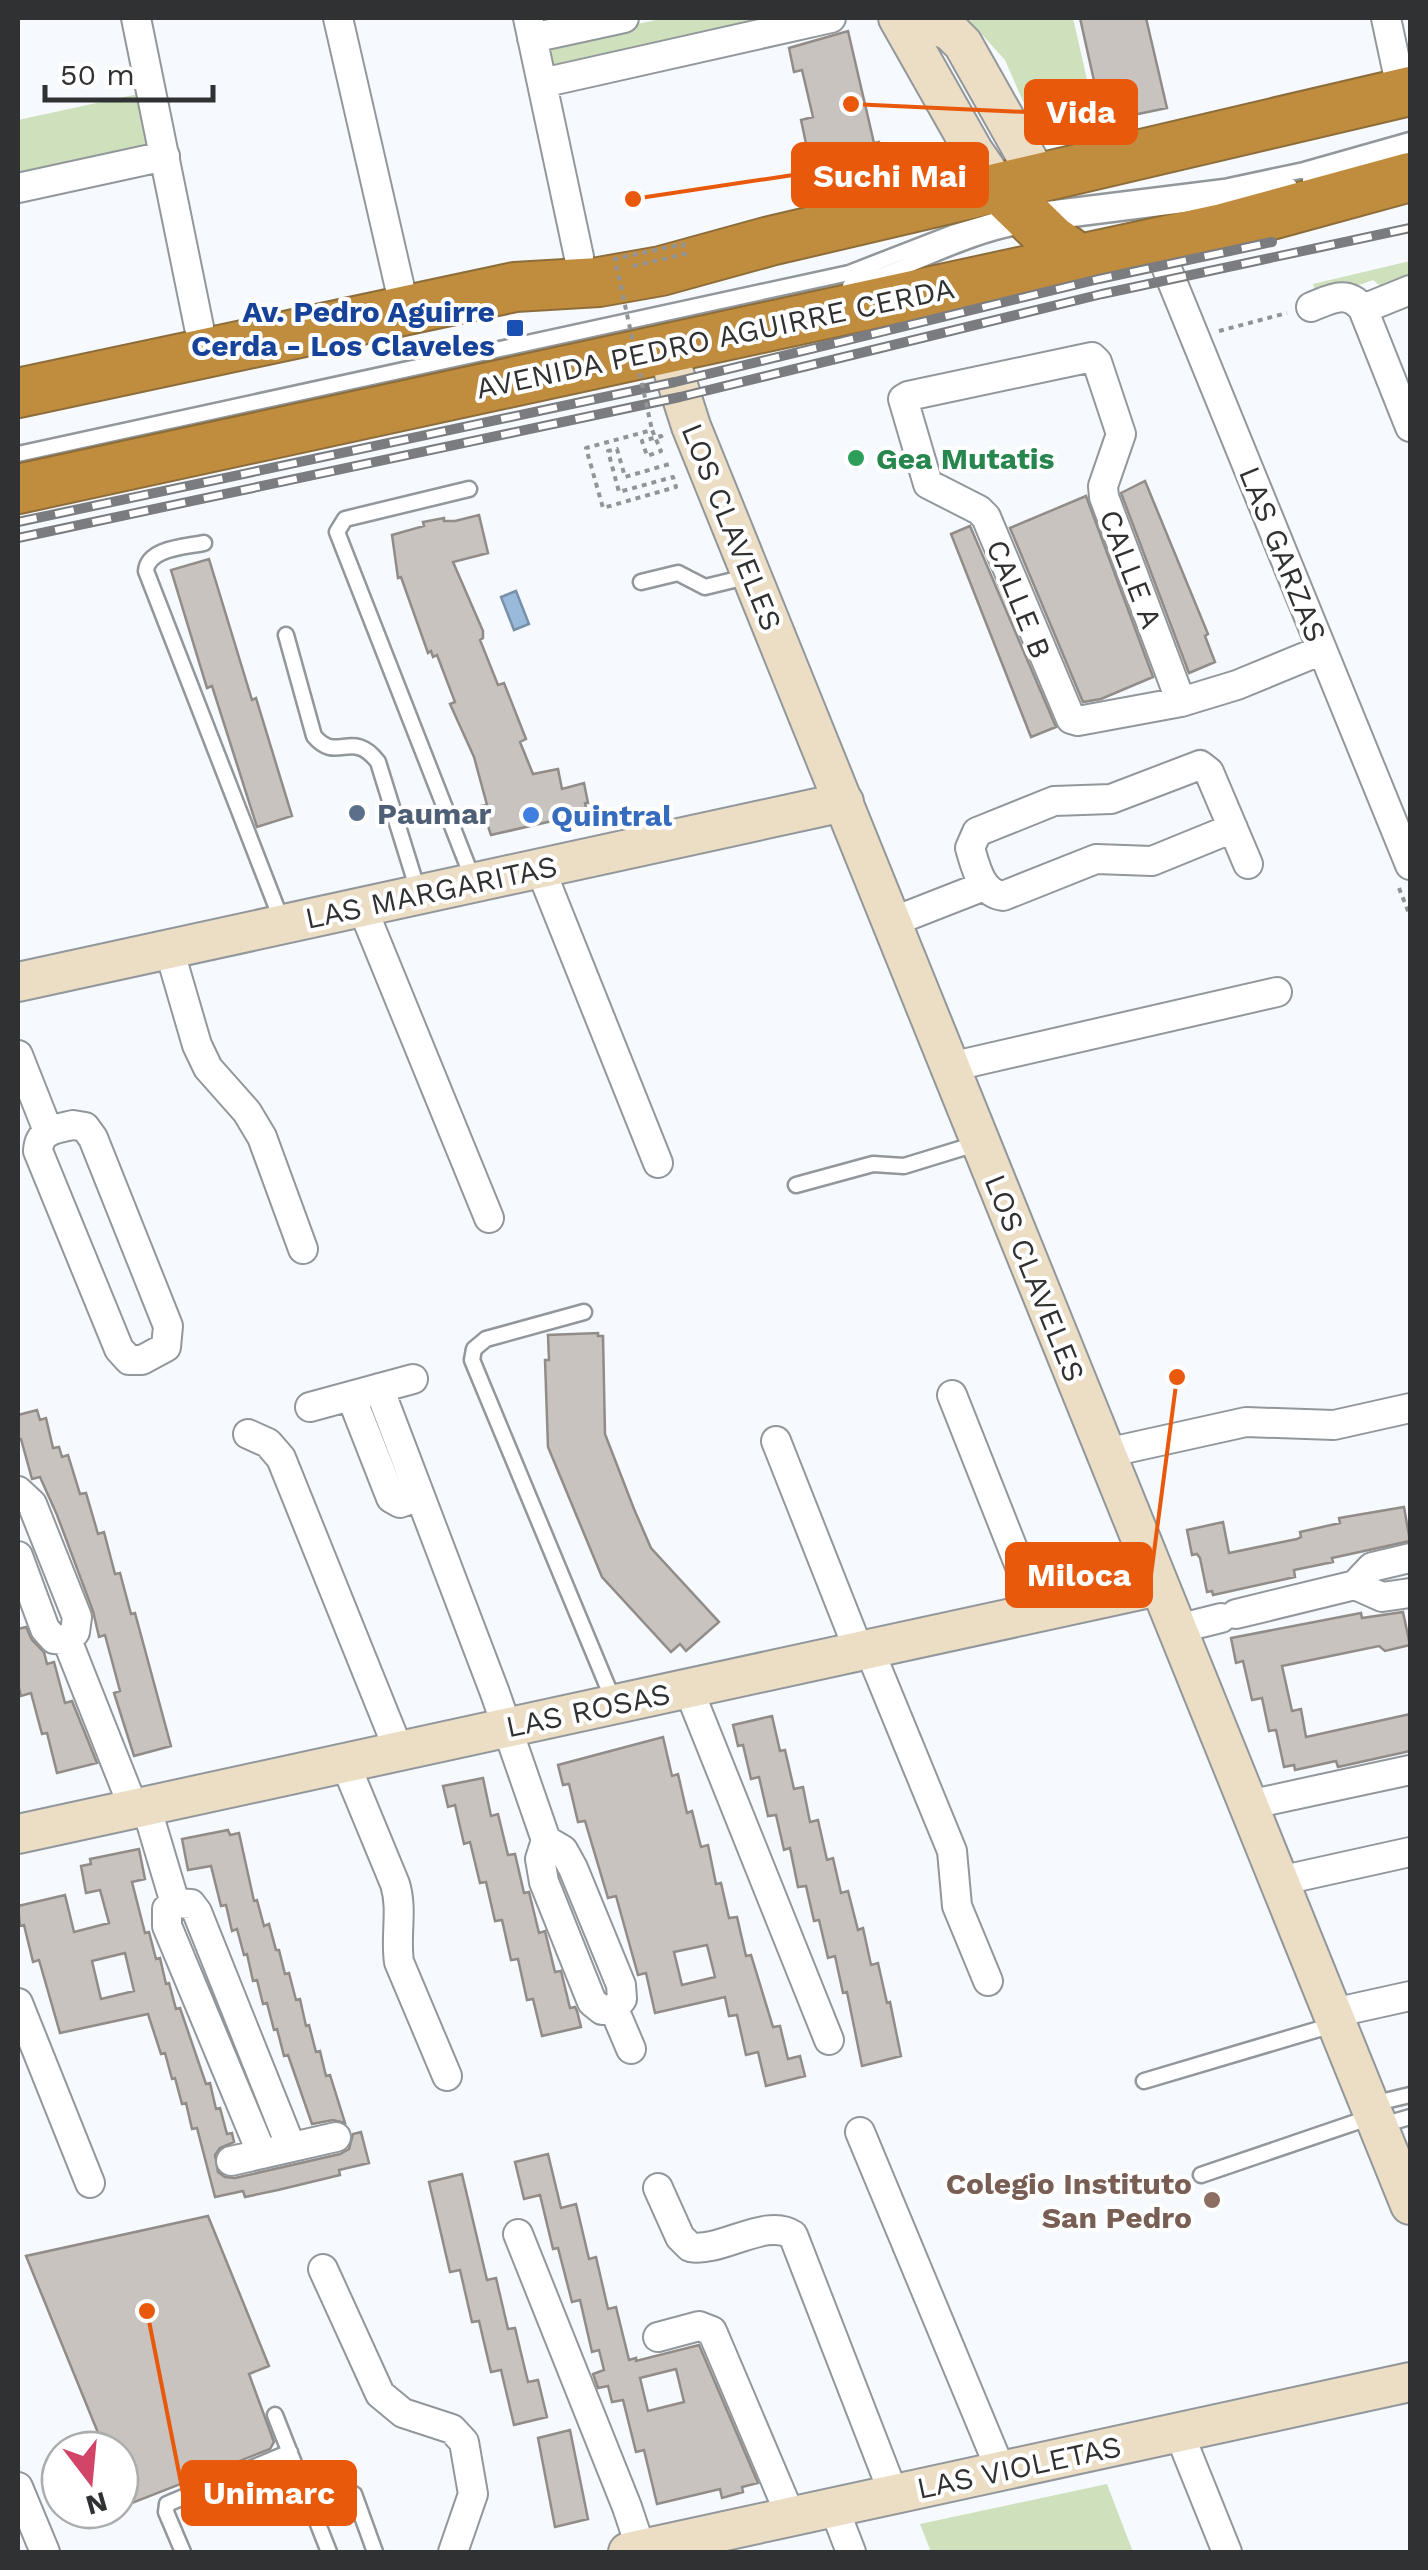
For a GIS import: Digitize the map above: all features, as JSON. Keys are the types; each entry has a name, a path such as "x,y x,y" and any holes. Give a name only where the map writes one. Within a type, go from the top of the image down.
{"highway":[{"path":"18,393 515,287 650,274 770,241 1024,201 1406,92"},
{"name":"AVENIDA PEDRO AGUIRRE CERDA","path":"18,489 1223,228 1410,177"},
{"path":"1024,201 1079,259"}],"street":[{"path":"136,18 199,326"},
{"path":"338,18 402,297"},
{"path":"580,258 530,28 624,18"},
{"path":"542,82 831,18"},
{"path":"898,18 974,152 1024,201"},
{"path":"922,18 951,32 963,44 1024,201"},
{"path":"1386,18 1406,92"},
{"path":"18,188 164,156"},
{"name":"LAS GARZAS","path":"1156,242 1322,650 1403,827 1410,866"},
{"path":"1363,309 1410,290"},
{"path":"1311,306 1344,296 1363,309 1410,427"},
{"name":"LOS CLAVELES","path":"666,348 680,397 751,576 1159,1586 1335,2019 1383,2116 1410,2205"},
{"name":"CALLE A","path":"908,396 1092,356 1121,434 1104,497 1181,702"},
{"name":"CALLE B","path":"908,396 903,405 924,476 933,489 986,517 1071,719 1078,721 1181,702"},
{"path":"1181,702 1237,685 1322,650"},
{"path":"1233,828 1152,861 1096,859 1003,896 992,894 984,886 970,848 972,838 983,829 1054,801 1112,800 1200,766 1209,772 1233,828 1248,864"},
{"name":"LAS MARGARITAS","path":"18,982 844,802"},
{"path":"540,868 658,1163"},
{"path":"892,922 984,886"},
{"path":"362,907 490,1218"},
{"path":"169,948 196,1046 208,1068 255,1123 303,1249"},
{"path":"950,1067 1277,992"},
{"path":"18,1055 48,1131"},
{"path":"79,1125 93,1138 168,1326 169,1340 161,1352 135,1361 119,1348 38,1151 40,1140 48,1131 79,1125"},
{"path":"310,1407 413,1379"},
{"path":"379,1388 546,1840 540,1859 544,1882 589,1995 596,2007 614,2009 631,2049"},
{"path":"952,1395 1038,1612"},
{"path":"351,1396 391,1498 400,1503 420,1496"},
{"path":"1106,1453 1246,1422 1334,1425 1410,1408"},
{"path":"248,1434 268,1443 281,1458 399,1751"},
{"path":"776,1441 949,1842 957,1906 988,1981"},
{"path":"18,1491 28,1496 32,1504 77,1617 75,1632 68,1640"},
{"path":"18,1556 45,1629 54,1639 68,1640"},
{"path":"1177,1630 1354,1586 1372,1567 1410,1558"},
{"name":"LAS ROSAS","path":"18,1834 1159,1586"},
{"path":"1354,1586 1382,1597 1410,1593"},
{"path":"68,1640 176,1903"},
{"path":"688,1688 829,2040"},
{"path":"345,1763 395,1884 400,1905 400,1962 447,2076"},
{"path":"1248,1805 1410,1770"},
{"path":"1279,1881 1410,1852"},
{"path":"262,2154 168,1926 168,1909 176,1903 186,1902 197,1912 291,2147"},
{"path":"1335,2019 1410,1996"},
{"path":"18,2003 90,2182"},
{"path":"860,2132 1001,2472"},
{"path":"232,2161 336,2137"},
{"path":"658,2188 680,2237 690,2247 706,2247 774,2229 792,2235 894,2494"},
{"path":"518,2234 627,2507 637,2552"},
{"path":"324,2269 380,2394 402,2412 452,2428 464,2442 473,2494 453,2552"},
{"path":"658,2336 699,2326 712,2331 791,2517"},
{"name":"LAS VIOLETAS","path":"637,2552 1410,2382"},
{"path":"1179,2433 1227,2552"},
{"path":"18,2488 45,2552"},
{"path":"834,2508 851,2552"}],"lane":[{"path":"18,454 849,274 1024,201 1181,194 1239,184 1410,140"},
{"path":"18,468 884,276 971,240 1024,201 1243,196 1410,151"},
{"path":"469,490 346,519 337,532 474,882"},
{"path":"204,542 154,555 147,562 146,571 284,924"},
{"path":"642,582 678,573 705,587 751,576"},
{"path":"286,635 314,736 321,745 333,748 354,745 368,749 378,762 419,894"},
{"path":"796,1185 873,1164 904,1166 980,1142"},
{"path":"584,1312 486,1338 474,1349 472,1360 615,1704"},
{"path":"1144,2082 1335,2019"},
{"path":"1201,2174 1383,2116 1410,2095"},
{"path":"275,2415 328,2552"},
{"path":"183,2552 166,2512 168,2504 290,2452"},
{"path":"354,2494 375,2552"}],"path":[{"path":"633,266 685,254 683,244 615,258 652,430 656,441 660,451 647,456 642,441 652,438 661,436"},
{"path":"1217,332 1311,306"},
{"path":"652,430 586,448 604,508 676,488 673,478 620,492 608,451 618,448 626,477 685,459 695,482 712,478"}],"green space":[{"path":"665,18 796,18 550,70 546,44"},
{"path":"967,18 1073,18 1095,115 1035,129 1005,60"},
{"path":"138,94 150,149 18,178 18,120"},
{"path":"1410,261 1410,295 1397,300 1373,280 1318,300 1313,284"},
{"path":"1107,2484 1133,2552 931,2552 920,2524"}],"water":[{"path":"516,591 529,624 514,630 501,597"}],"building":[{"path":"1080,18 1146,18 1167,108 1114,119 1112,110 1101,112"},
{"path":"848,31 874,143 879,142 885,164 814,181 801,120 813,117 802,70 794,72 789,48"},
{"path":"1145,481 1208,634 1205,636 1215,662 1189,673 1121,493"},
{"path":"1086,496 1153,677 1101,699 1083,702 1010,528"},
{"path":"479,515 488,553 453,562 483,631 480,640 498,685 504,683 526,739 520,742 533,774 558,769 562,789 584,783 588,803 587,813 491,835 481,806 487,805 474,757 450,704 455,702 437,655 428,653 401,577 398,578 392,535 424,526 423,522"},
{"path":"970,526 1056,727 1031,737 951,534"},
{"path":"209,559 292,816 257,827 212,686 207,688 171,570"},
{"path":"548,1335 603,1336 605,1434 634,1509 651,1548 719,1622 686,1651 680,1644 671,1652 602,1577 548,1447"},
{"path":"37,1410 40,1420 46,1418 53,1448 59,1447 62,1457 68,1455 80,1494 86,1493 98,1534 104,1532 115,1574 120,1573 131,1614 135,1613 171,1746 134,1756 114,1693 120,1691 105,1635 99,1637 57,1515 40,1477 32,1479 21,1439 18,1440 18,1415"},
{"path":"1404,1507 1410,1541 1332,1558 1333,1562 1294,1570 1295,1577 1213,1595 1212,1591 1207,1592 1200,1558 1192,1555 1187,1530 1223,1522 1229,1553 1297,1539 1300,1532 1340,1523 1339,1518"},
{"path":"1403,1612 1410,1645 1385,1651 1379,1646 1282,1666 1292,1711 1301,1709 1306,1737 1410,1714 1410,1751 1338,1767 1336,1761 1295,1770 1294,1765 1284,1767 1276,1730 1269,1731 1262,1698 1252,1700 1243,1661 1236,1663 1231,1638 1361,1613 1362,1618"},
{"path":"26,1627 44,1652 47,1664 54,1662 65,1703 72,1701 97,1763 57,1773 31,1693 21,1696 18,1684 18,1629"},
{"path":"772,1716 794,1789 803,1787 810,1822 818,1820 827,1860 833,1858 841,1893 848,1891 858,1930 863,1928 871,1965 878,1963 901,2056 862,2066 847,1992 843,1993 835,1956 828,1958 819,1920 814,1921 806,1886 798,1887 790,1848 784,1850 776,1815 768,1816 759,1777 751,1779 743,1745 738,1746 733,1725"},
{"path":"663,1737 672,1776 678,1774 687,1813 692,1811 701,1847 708,1845 716,1884 721,1883 729,1918 737,1917 746,1956 751,1955 773,2027 780,2026 788,2059 800,2056 805,2076 766,2086 758,2052 746,2055 737,2015 729,2016 725,1997 655,2013 646,1973 638,1975 616,1896 608,1898 585,1821 578,1822 569,1784 563,1785 558,1765","holes":["707,1945 715,1977 682,1985 674,1952"]},
{"path":"483,1778 491,1816 498,1814 508,1855 515,1854 539,1933 545,1931 555,1972 561,1971 570,2008 575,2007 581,2027 542,2036 533,1999 527,2000 518,1959 511,1960 502,1920 495,1921 486,1882 480,1883 470,1842 464,1844 455,1805 448,1807 443,1786"},
{"path":"228,1830 230,1835 239,1833 254,1901 257,1900 264,1926 269,1924 296,2000 300,1999 306,2026 309,2025 316,2052 320,2051 326,2076 330,2075 345,2123 333,2120 312,2124 267,2003 263,2004 257,1980 253,1981 237,1929 232,1931 226,1905 221,1906 211,1866 188,1870 182,1839"},
{"path":"139,1849 145,1879 132,1882 145,1933 149,1932 156,1959 160,1958 166,1984 169,1983 176,2009 180,2008 206,2084 210,2083 216,2109 220,2108 227,2134 232,2133 234,2142 215,2155 218,2172 235,2178 340,2154 349,2149 353,2134 361,2132 369,2163 339,2170 340,2175 278,2190 245,2197 243,2191 215,2197 197,2128 192,2129 186,2103 182,2104 148,2014 60,2033 39,1960 33,1962 24,1925 20,1926 18,1906 65,1895 74,1932 109,1923 100,1890 86,1893 81,1866 91,1864 90,1859","holes":["125,1953 134,1991 101,1999 92,1961"]},
{"path":"548,2154 561,2208 576,2204 589,2259 596,2257 608,2309 616,2307 629,2360 699,2345 758,2483 722,2498 720,2489 657,2504 644,2450 636,2452 623,2400 612,2402 608,2386 598,2388 593,2374 604,2370 599,2350 592,2352 580,2300 572,2302 558,2248 553,2249 540,2195 524,2199 515,2162","holes":["676,2369 684,2402 648,2411 640,2378"]},
{"path":"462,2174 487,2280 496,2278 508,2329 515,2328 528,2382 538,2380 547,2417 514,2425 501,2370 491,2372 479,2321 472,2322 460,2270 450,2272 429,2182"},
{"path":"208,2216 269,2366 249,2374 274,2442 270,2449 140,2500 140,2430 97,2430 26,2256"},
{"path":"570,2430 588,2519 555,2527 538,2438"}],"railway":[{"path":"18,538 680,397 1102,294 1410,228"},
{"path":"18,522 675,382 1099,279 1272,242"}],"place":[{"name":"Vida","path":"851,104"},
{"name":"Suchi Mai","path":"633,199"},
{"name":"Av. Pedro Aguirre Cerda - Los Claveles","path":"515,328"},
{"name":"Gea Mutatis","path":"856,458"},
{"name":"Paumar","path":"357,813"},
{"name":"Quintral","path":"531,815"},
{"name":"Miloca","path":"1177,1377"},
{"name":"Colegio Instituto San Pedro","path":"1212,2200"},
{"name":"Unimarc","path":"147,2311"}]}
